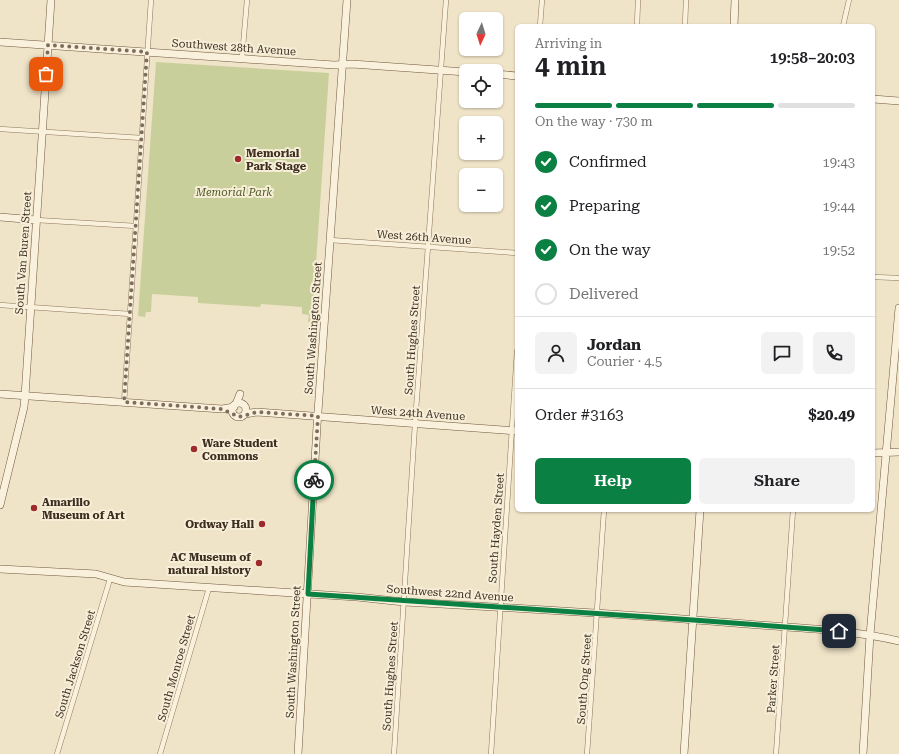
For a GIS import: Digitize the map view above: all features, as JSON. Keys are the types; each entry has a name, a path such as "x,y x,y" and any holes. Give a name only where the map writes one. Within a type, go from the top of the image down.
{"main road":[{"name":"South Van Buren Street","path":"0,505 24,407 51,0"},
{"name":"South Washington Street","path":"298,754 318,416 347,0"},
{"path":"734,24 735,0"},
{"name":"Southwest 28th Avenue","path":"0,42 334,65 391,66 459,71"},
{"path":"503,75 515,76"},
{"path":"875,99 899,101"},
{"path":"0,217 36,220"},
{"path":"863,754 870,635 899,308"},
{"name":"West 24th Avenue","path":"0,394 222,409 239,408 257,412 514,431"},
{"path":"875,453 899,452"},
{"path":"684,754 700,512"},
{"name":"Southwest 22nd Avenue","path":"0,569 96,574 124,582 826,630 870,635 899,641"}],"street":[{"path":"124,402 151,0"},
{"path":"242,58 247,0"},
{"name":"South Hughes Street","path":"394,754 415,424 446,0"},
{"path":"540,24 542,0"},
{"path":"637,24 638,0"},
{"path":"685,24 686,0"},
{"path":"843,24 849,0"},
{"path":"0,129 142,138"},
{"path":"36,220 136,226"},
{"name":"West 26th Avenue","path":"330,240 515,253"},
{"path":"875,277 899,278"},
{"path":"0,305 130,314"},
{"name":"South Hayden Street","path":"491,754 515,404"},
{"name":"South Ong Street","path":"588,754 604,512"},
{"name":"Parker Street","path":"776,754 794,512"},
{"name":"South Jackson Street","path":"57,754 110,579"},
{"name":"South Monroe Street","path":"160,754 209,588"}],"green space":[{"name":"Memorial Park","path":"156,62 329,73 312,322 308,322 309,315 302,314 302,307 261,304 260,307 198,303 198,297 152,294 151,312 146,312 145,317 138,316"}],"way so far":[{"path":"46,74 48,45 147,52 124,402 222,409 239,417 245,414 257,412 318,416 314,480"}],"place":[{"name":"Memorial Park Stage","path":"238,159"},
{"name":"Ware Student Commons","path":"194,449"},
{"name":"Amarillo Museum of Art","path":"34,508"},
{"name":"Ordway Hall","path":"262,524"},
{"name":"AC Museum of natural history","path":"259,563"}],"route":[{"path":"314,480 308,594 404,602 500,607 839,631"}]}
